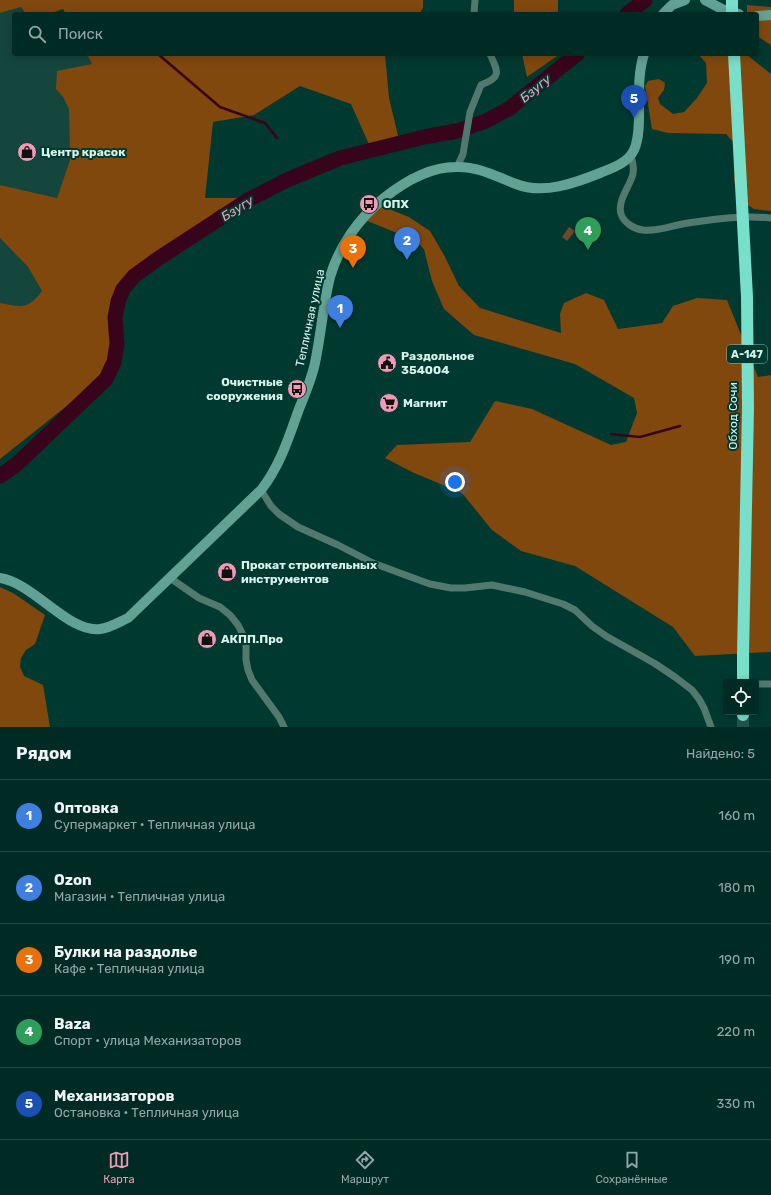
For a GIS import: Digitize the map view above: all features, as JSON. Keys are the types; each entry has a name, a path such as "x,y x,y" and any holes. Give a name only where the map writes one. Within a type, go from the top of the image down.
{"highway":[{"path":"732,0 732,12"},
{"name":"Обход Сочи","path":"734,56 747,297 748,408 743,679"}],"street":[{"path":"474,12 475,0"},
{"path":"665,12 672,5 685,0"},
{"path":"705,0 734,12"},
{"path":"759,16 771,15"},
{"path":"457,167 463,154 470,112 481,85 496,77 497,70 491,56"},
{"path":"643,56 641,63 639,85 638,134 635,148 631,156 634,166 633,173 621,203 621,210 624,220 634,228 642,230 657,230 687,223 722,218 771,218"},
{"name":"Тепличная улица","path":"0,578 15,583 84,628 93,630 108,628 128,618 261,490 269,480 280,459 315,364 330,277 339,252 347,239 367,214 384,198 414,178 429,172 457,167 483,171 518,185 532,188 548,188 577,182 624,162 631,156"},
{"path":"261,490 271,506 285,520 373,563 430,584 451,588 465,588 492,584 543,597 575,610 592,626 606,636 659,666 692,690 704,708 711,727"},
{"path":"170,578 199,598 220,607 230,615 246,641 246,660 252,680 279,716 284,727"},
{"path":"759,684 771,684"}],"shaded area":[{"path":"0,0 423,0 423,8 420,12 65,12 63,9 55,12 25,12 21,7 0,13"},
{"path":"514,0 558,0 558,12 514,12"},
{"path":"747,5 771,7 771,45 759,37 759,12 747,12"},
{"path":"21,7 25,12 12,12 12,56 88,56 92,64 59,93 63,97 69,109 70,160 57,198 0,185 0,13"},
{"path":"88,56 385,56 389,98 401,148 372,151 351,104 300,86 254,115 213,122 205,198 246,198 218,210 111,298 112,370 0,459 0,303 24,306 37,297 42,291 28,267 0,238 0,185 57,198 70,160 69,109 63,97 56,89 57,71 92,64"},
{"path":"522,56 557,56 527,77"},
{"path":"700,56 748,56 771,74 771,211 754,209 738,199 734,180 735,144 726,134 668,133 652,129 645,86 648,81 659,79 665,83 664,90 658,98 660,104 673,114 684,112 697,98 707,83 706,63"},
{"path":"379,205 409,217 430,231 459,286 480,308 561,333 560,314 564,303 586,293 604,300 618,329 662,323 673,306 697,298 727,300 758,377 771,375 771,652 695,656 673,627 575,566 521,551 492,530 462,493 412,472 385,458 397,445 470,442 495,401 532,409 611,445 626,442 637,413 634,398 575,364 474,335 444,309 432,281 424,249 414,240 365,220"},
{"path":"569,227 575,231 567,241 562,237"},
{"path":"0,238 28,267 42,291 35,301 21,307 0,303"},
{"path":"0,587 13,593 45,615 35,644 26,650 21,658 20,667 24,676 43,685 50,727 0,727"}],"waterway":[{"name":"Бзугу","path":"630,12 645,0"},
{"path":"160,56 220,107 265,123 277,138"},
{"name":"Бзугу","path":"0,476 17,464 106,379 114,362 117,344 115,317 118,302 123,289 134,276 248,200 287,180 340,158 424,137 457,131 486,121 510,108 575,56"},
{"path":"611,434 640,437 680,426"}],"tunnel":[{"path":"743,715 743,727"}],"place":[{"name":"Механизаторов","path":"634,118"},
{"name":"Центр красок","path":"27,152"},
{"name":"ОПХ","path":"369,204"},
{"name":"Baza","path":"588,250"},
{"name":"Ozon","path":"407,260"},
{"name":"Булки на раздолье","path":"353,268"},
{"name":"Оптовка","path":"340,328"},
{"name":"Раздольное 354004","path":"387,363"},
{"name":"Очистные сооружения","path":"297,389"},
{"name":"Магнит","path":"389,403"},
{"name":"Прокат строительных инструментов","path":"227,572"},
{"name":"АКПП.Про","path":"207,639"}]}
